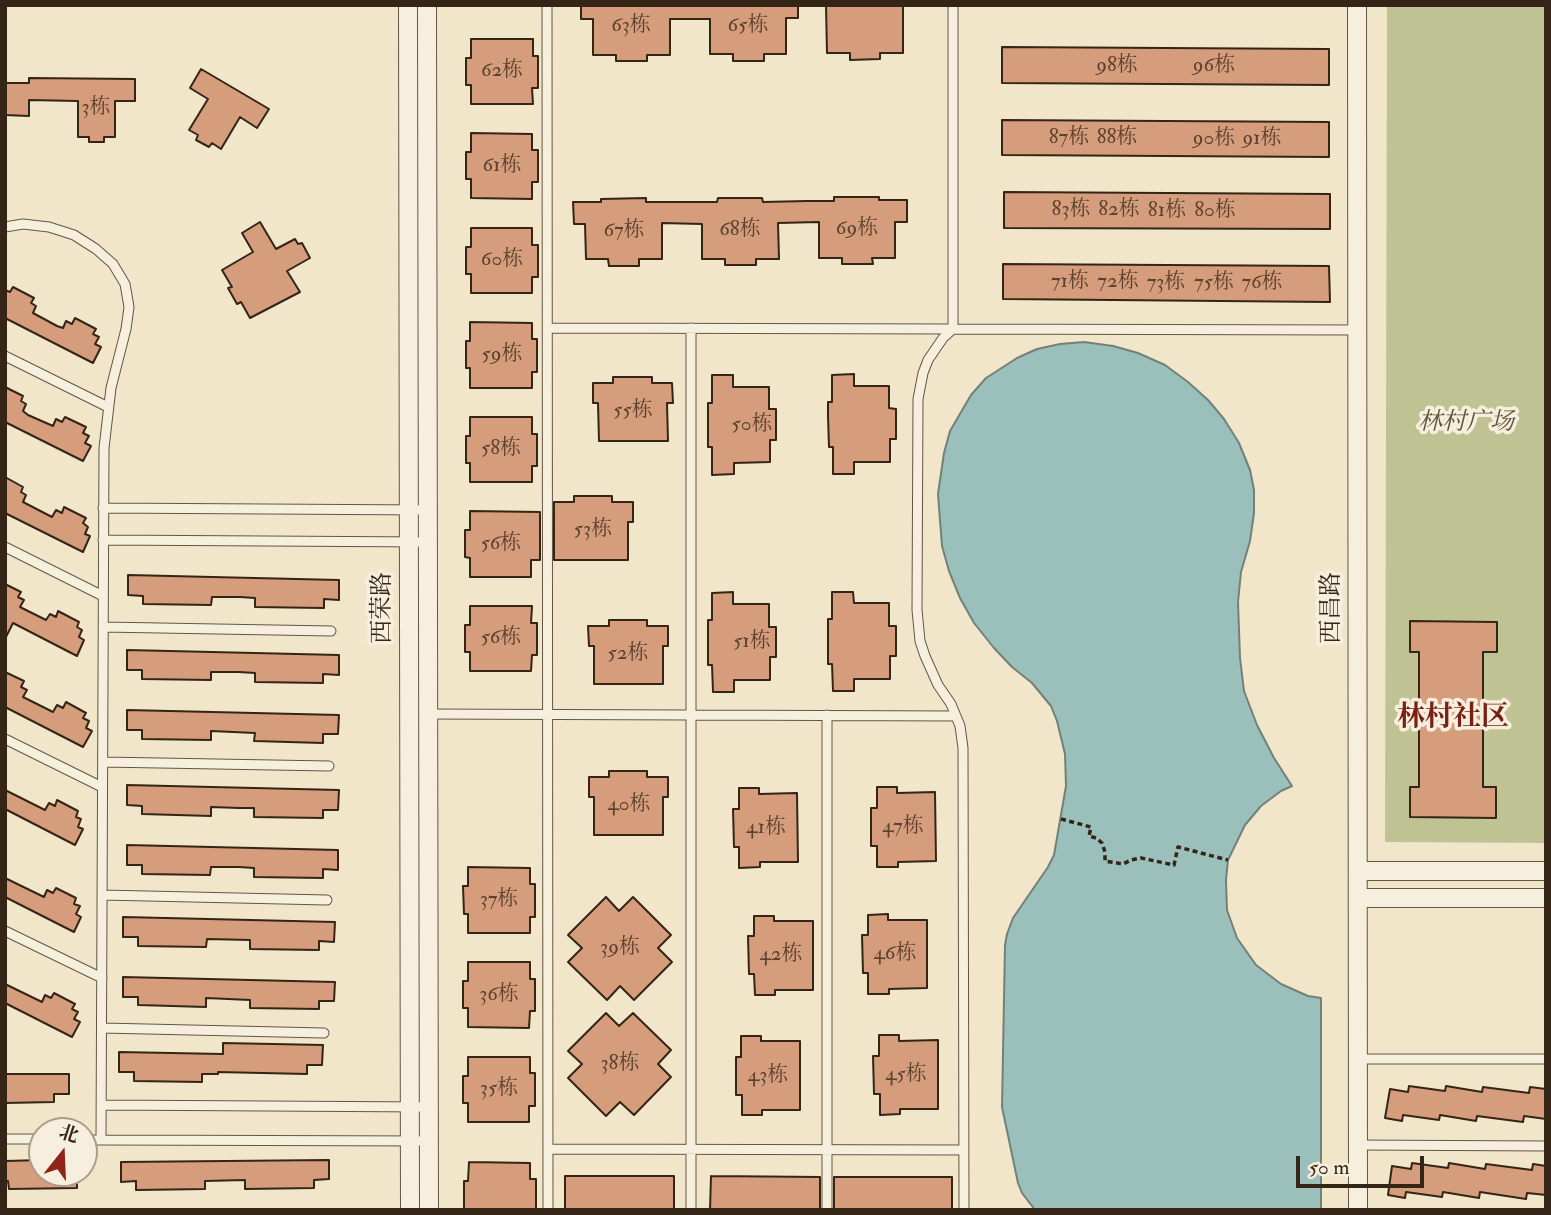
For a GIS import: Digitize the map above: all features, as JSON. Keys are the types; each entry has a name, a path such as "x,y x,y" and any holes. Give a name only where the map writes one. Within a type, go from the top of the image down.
{"street":[{"name":"西荣路","path":"408,5 410,1210"},
{"name":"西荣路","path":"427,5 429,1210"},
{"name":"西昌路","path":"1357,5 1358,1210"},
{"path":"1358,871 1546,871"},
{"path":"1358,898 1546,898"}],"lane":[{"path":"547,5 548,1210"},
{"path":"953,5 953,329 943,338 928,360 918,399 917,610 925,656 934,678 956,716 963,748 964,1210"},
{"path":"5,227 23,224 49,227 74,235 96,249 113,264 125,284 129,307 108,407 104,448 102,1140"},
{"path":"547,328 1358,330"},
{"path":"691,328 691,1210"},
{"path":"5,356 108,407"},
{"path":"103,508 428,510"},
{"path":"103,540 428,542"},
{"path":"5,547 103,596"},
{"path":"103,626 331,631"},
{"path":"409,714 956,716"},
{"path":"827,715 827,1210"},
{"path":"5,739 102,787"},
{"path":"103,762 329,766"},
{"path":"102,895 327,900"},
{"path":"5,930 102,978"},
{"path":"102,1028 324,1033"},
{"path":"1358,1059 1546,1059"},
{"path":"102,1105 429,1107"},
{"path":"5,1139 28,1139"},
{"path":"98,1140 429,1141"},
{"path":"1358,1145 1546,1146"},
{"path":"548,1149 964,1150"}],"path":[{"path":"1061,819 1091,827 1090,836 1102,843 1104,861 1123,864 1141,858 1174,865 1178,847 1228,860"}],"green space":[{"name":"林村广场","path":"1387,5 1546,5 1546,843 1385,842"}],"water":[{"path":"1084,342 1138,353 1165,365 1188,382 1224,419 1239,443 1250,470 1254,490 1254,513 1250,541 1241,572 1238,602 1244,691 1257,725 1292,786 1261,806 1245,825 1228,860 1227,910 1237,938 1256,965 1281,984 1308,996 1321,998 1321,1210 1035,1210 1018,1183 1002,1107 1005,945 1013,918 1054,855 1066,786 1065,754 1051,706 1032,683 994,648 974,623 960,598 942,546 938,494 950,431 971,395 986,378 1037,349"}],"building":[{"path":"581,5 798,5 798,18 786,18 786,54 764,54 764,61 733,61 733,54 710,54 710,19 670,19 670,55 647,55 647,61 616,61 616,55 593,55 593,19 581,19"},
{"path":"826,5 903,5 903,53 880,53 880,59 850,60 850,53 827,53"},
{"path":"471,39 533,39 533,56 538,56 538,88 532,88 533,104 471,104 471,85 466,85 466,58 471,58"},
{"path":"1002,47 1329,49 1329,85 1002,83"},
{"path":"201,69 269,109 257,128 240,117 221,149 212,143 209,147 196,140 198,135 189,130 208,99 190,88"},
{"path":"29,78 135,79 135,101 115,101 115,137 104,137 104,142 89,142 89,137 78,137 78,101 29,100 29,116 5,115 5,83 29,83"},
{"path":"1002,120 1329,122 1329,157 1002,155"},
{"path":"471,133 532,134 532,150 538,150 538,182 532,182 532,199 471,198 471,179 466,179 466,152 471,152"},
{"path":"1004,192 1330,194 1330,229 1004,228"},
{"path":"834,197 907,200 907,222 895,222 895,258 872,258 873,264 842,264 842,258 819,258 819,222 778,223 779,259 756,259 756,265 725,265 725,259 702,259 702,224 662,223 662,259 639,259 639,266 609,266 608,259 586,259 585,224 574,224 573,202 601,202 601,199 646,198 646,202 717,202 718,198 762,198 763,202 834,201"},
{"path":"260,222 276,249 295,239 298,244 302,243 310,258 287,271 300,292 250,318 241,302 237,304 228,288 232,287 222,270 253,252 242,233"},
{"path":"471,228 532,228 532,245 538,245 538,277 532,277 532,293 471,293 471,274 466,274 466,247 471,247"},
{"path":"1003,264 1329,266 1330,302 1003,299"},
{"path":"13,287 34,298 31,303 36,306 33,313 57,326 63,328 66,321 72,324 75,318 96,329 93,334 99,337 95,344 101,347 93,363 5,318 5,290 10,292"},
{"path":"470,322 532,323 532,339 537,339 537,372 532,372 532,388 470,388 470,368 466,368 466,341 470,341"},
{"path":"854,374 854,386 889,386 889,408 896,409 896,439 890,439 890,462 854,462 854,474 833,474 833,447 829,447 828,416 828,402 832,402 832,375"},
{"path":"712,375 733,375 733,387 769,387 769,409 776,409 776,440 770,440 770,462 734,463 734,474 712,475 712,447 708,447 708,403 712,403"},
{"path":"613,377 652,377 652,383 672,383 673,403 667,403 668,441 599,441 598,403 593,403 593,383 613,383"},
{"path":"5,387 23,396 21,401 26,404 23,411 28,415 53,426 56,419 62,422 65,417 86,427 83,433 89,436 85,443 91,446 83,461 5,422"},
{"path":"470,417 532,417 532,434 537,434 537,466 532,466 532,482 470,482 470,463 466,463 466,436 470,436"},
{"path":"5,477 23,487 21,492 26,495 23,502 52,517 56,510 62,513 64,507 86,518 83,523 88,527 85,534 90,536 83,552 5,513"},
{"path":"574,496 612,496 612,502 633,502 633,522 628,522 628,560 554,560 554,502 574,502"},
{"path":"470,511 540,512 540,560 531,560 531,577 470,577 470,558 465,557 465,530 470,530"},
{"path":"128,575 339,580 339,600 324,599 324,608 255,607 255,598 240,597 212,597 211,605 143,604 143,596 128,595"},
{"path":"5,584 21,592 18,597 24,600 20,607 46,620 50,614 56,617 58,611 79,622 77,627 82,630 79,637 84,640 77,656 13,623 5,639"},
{"path":"733,592 733,604 769,604 769,627 776,627 776,657 770,657 770,680 734,680 734,692 713,692 712,665 708,665 708,620 712,620 712,593"},
{"path":"832,592 853,592 854,603 889,603 889,626 896,626 896,656 890,656 890,679 854,679 854,691 833,691 832,664 828,664 828,619 832,619"},
{"path":"470,606 532,606 531,623 537,623 537,655 532,655 531,671 470,671 470,652 465,652 465,625 470,625"},
{"path":"609,620 647,620 647,626 668,626 668,646 663,646 663,684 594,684 594,646 589,646 588,626 609,626"},
{"path":"1410,621 1497,622 1497,652 1483,652 1483,787 1496,787 1496,818 1410,817 1410,787 1419,787 1419,652 1410,652"},
{"path":"127,650 339,655 339,675 323,674 323,683 255,682 255,673 239,672 211,672 211,680 142,679 142,670 127,670"},
{"path":"5,672 24,681 21,687 27,690 23,697 53,712 57,705 63,708 66,702 86,713 83,718 89,721 86,728 92,731 83,747 5,707"},
{"path":"127,710 339,715 338,734 323,734 323,743 254,741 255,733 211,731 211,740 142,739 142,730 127,730"},
{"path":"609,771 647,771 647,777 668,777 668,797 663,797 663,835 594,835 594,797 589,797 589,777 609,777"},
{"path":"127,785 339,790 338,810 323,810 323,818 254,817 254,808 211,807 211,816 142,814 142,806 127,805"},
{"path":"877,787 897,787 897,793 935,792 936,861 898,862 898,867 877,867 877,846 871,846 871,808 877,808"},
{"path":"739,788 759,788 759,794 797,793 798,862 760,862 760,867 739,868 739,847 734,847 733,809 739,809"},
{"path":"5,790 45,810 49,803 55,806 57,800 78,811 76,817 81,819 78,827 83,829 75,845 5,809"},
{"path":"127,845 338,850 338,870 323,869 323,878 254,877 254,868 239,867 211,867 210,875 142,874 142,865 127,865"},
{"path":"468,867 530,868 530,884 535,884 535,917 530,917 530,933 468,933 463,886 468,886"},
{"path":"5,878 44,897 47,890 53,893 56,888 76,898 74,904 80,906 76,914 81,917 74,932 5,897"},
{"path":"606,897 619,911 633,897 671,935 658,948 672,962 634,1000 620,986 607,1000 568,962 582,948 568,935"},
{"path":"888,914 888,920 927,920 927,988 889,989 889,994 868,994 868,973 863,973 862,935 868,935 868,915"},
{"path":"754,916 774,916 774,921 813,921 813,990 775,990 775,995 755,995 754,974 749,974 748,936 754,936"},
{"path":"123,917 335,922 334,942 319,941 319,950 250,949 250,940 207,939 206,947 138,946 138,937 123,937"},
{"path":"468,962 530,962 530,979 535,979 535,1011 530,1011 529,1028 468,1027 468,1008 463,1008 463,981 468,981"},
{"path":"123,977 335,982 334,1001 319,1001 319,1009 250,1008 250,1000 206,998 206,1007 138,1005 138,997 123,997"},
{"path":"5,984 42,1002 45,995 51,998 54,993 75,1004 72,1009 78,1012 74,1019 80,1022 72,1037 5,1003"},
{"path":"606,1013 619,1026 633,1013 671,1050 658,1064 671,1077 634,1115 620,1102 606,1116 568,1078 582,1064 568,1051"},
{"path":"879,1035 899,1035 899,1041 938,1040 938,1109 900,1109 900,1114 880,1115 880,1094 874,1094 873,1056 879,1056"},
{"path":"741,1036 761,1036 761,1041 800,1041 800,1110 762,1110 762,1115 742,1115 742,1095 736,1095 736,1057 741,1057"},
{"path":"223,1043 323,1045 322,1065 307,1065 307,1074 202,1074 202,1082 134,1081 134,1072 119,1072 119,1052 223,1054"},
{"path":"468,1057 530,1057 530,1073 535,1073 535,1106 529,1106 529,1122 468,1122 468,1103 463,1103 463,1076 468,1076"},
{"path":"5,1074 69,1074 69,1094 54,1094 54,1102 5,1103"},
{"path":"1409,1086 1445,1091 1446,1086 1482,1092 1483,1087 1529,1093 1530,1087 1546,1089 1546,1119 1524,1116 1523,1122 1477,1116 1476,1121 1440,1115 1439,1120 1403,1115 1402,1121 1385,1118 1390,1089 1408,1092"},
{"path":"28,1160 28,1187 77,1188 9,1189 8,1181 5,1181 5,1161"},
{"path":"329,1160 329,1179 314,1180 314,1188 245,1189 245,1180 205,1181 205,1189 136,1190 136,1181 121,1182 121,1162"},
{"path":"469,1162 530,1163 530,1179 536,1179 536,1210 464,1209 464,1181 468,1181"},
{"path":"1412,1163 1448,1168 1449,1163 1485,1169 1486,1164 1532,1170 1533,1164 1546,1166 1546,1195 1527,1193 1526,1199 1480,1192 1479,1198 1443,1192 1442,1197 1406,1192 1405,1198 1388,1195 1392,1166 1411,1169"},
{"path":"565,1176 674,1176 674,1210 565,1210"},
{"path":"711,1176 820,1177 820,1210 710,1210"},
{"path":"834,1177 952,1177 952,1210 834,1210"}],"district":[{"name":"林村社区","path":"1453,719"}]}
